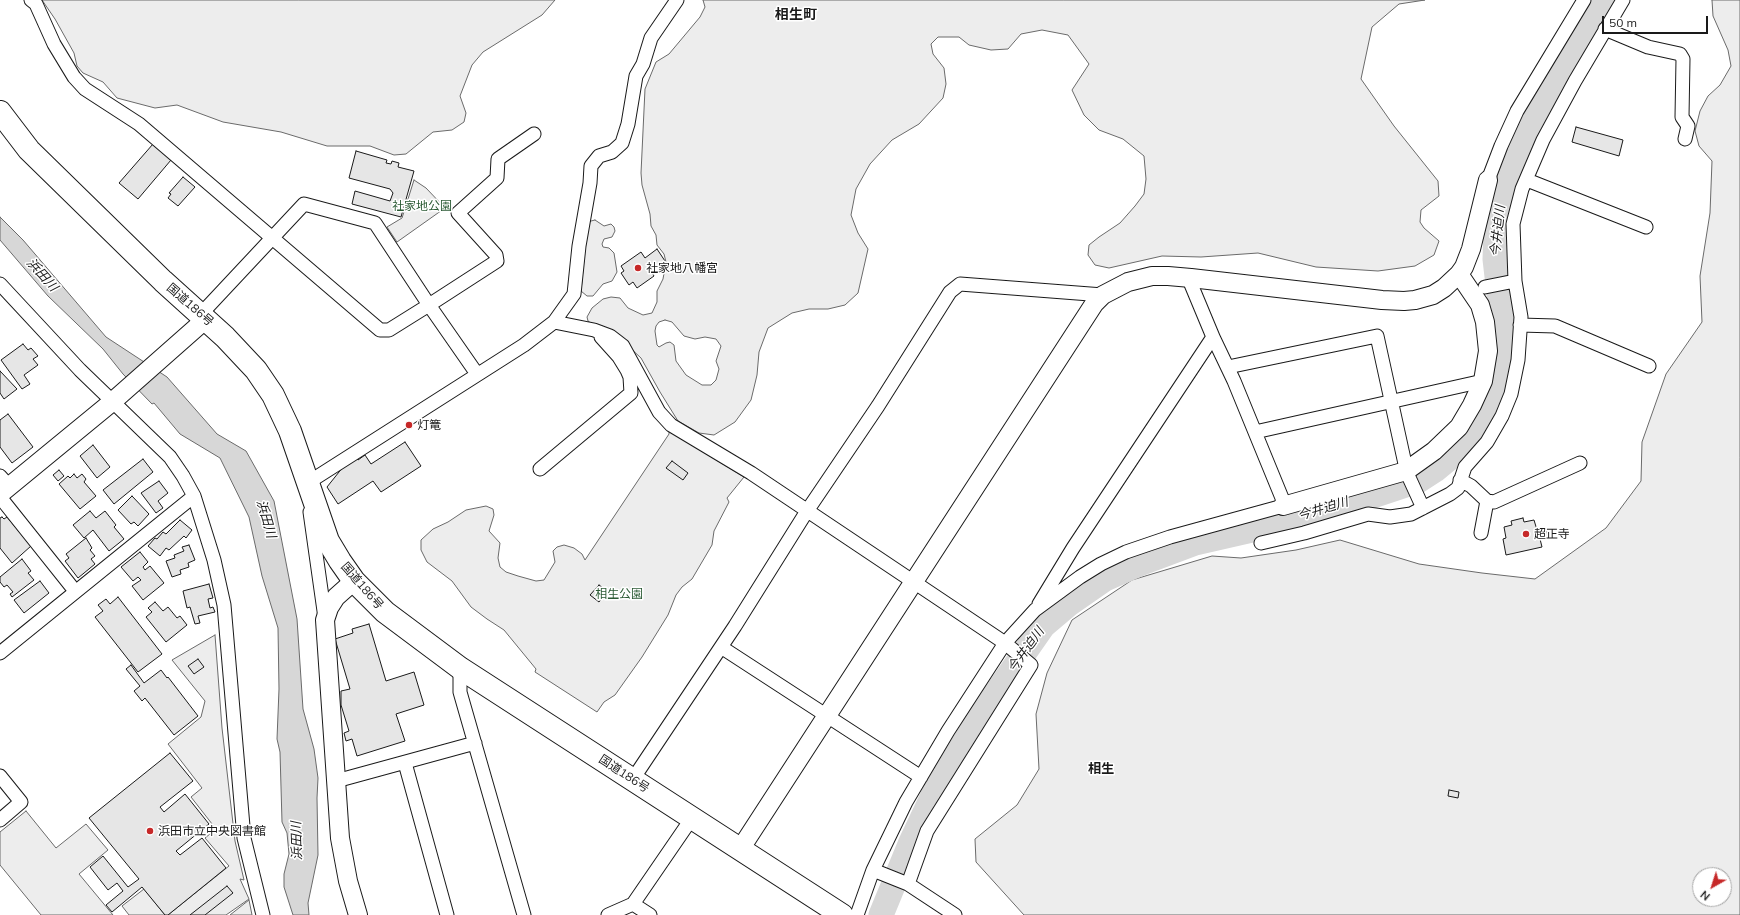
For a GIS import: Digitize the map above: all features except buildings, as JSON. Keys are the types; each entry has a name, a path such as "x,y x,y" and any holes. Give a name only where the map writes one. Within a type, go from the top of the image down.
{"highway":[{"name":"国道186号","path":"0,112 29,150 157,276 200,321 256,370 273,396 290,430 328,541 354,581 384,612 460,668 741,848 842,915"}],"street":[{"path":"31,0 36,4 54,44 74,77 85,89 139,124 380,330 389,330 497,261 496,255 458,213 497,178 498,159 534,134"},
{"path":"358,915 348,880 340,838 325,620 310,516 309,482 524,345 554,322 574,294 579,246 590,183 591,166 599,156 612,152 622,143 628,124 636,76 643,64 651,38 677,0"},
{"path":"741,848 1094,304 1103,294 1128,282 1152,276 1188,277 1382,300 1404,301 1415,300 1432,295 1444,288 1459,274 1464,267 1471,249 1488,180 1517,111 1584,0"},
{"path":"1261,543 1304,533 1368,514 1400,517 1412,514 1422,505 1450,494 1458,488 1465,467 1486,442 1502,416 1510,394 1518,360 1520,325 1518,294 1512,281 1513,224 1522,189 1543,140 1605,29 1623,0"},
{"path":"1605,29 1648,47 1680,54 1683,59 1682,117 1688,126 1685,139"},
{"path":"1526,180 1646,227"},
{"path":"75,592 2,488 114,400 200,321 272,238 304,204 375,222 429,305 478,374"},
{"path":"1035,610 1080,577 1101,564 1126,552 1170,537 1406,472 1434,451 1458,427 1472,405 1482,381 1488,351 1485,322 1480,305 1459,274"},
{"path":"1188,277 1255,432 1282,498 1283,506"},
{"path":"1485,287 1512,281"},
{"path":"0,284 80,370 114,400 170,457 184,476 194,496 214,560 224,605 244,838 263,915"},
{"path":"633,779 721,647 807,511 878,406 950,292 960,284 1103,294"},
{"path":"554,322 594,330 610,336 623,346 659,412 671,425 751,474 1009,645 1030,662 1031,667 985,737 927,831 906,883"},
{"path":"1520,325 1555,326 1649,366"},
{"path":"540,469 631,393 630,377 627,370 619,357 594,330"},
{"path":"1228,367 1378,336 1406,472 1422,505"},
{"path":"857,915 877,872 906,802 952,725 1035,610 1213,337"},
{"path":"1255,432 1482,381"},
{"path":"1460,480 1471,486 1487,501 1494,502 1580,464"},
{"path":"0,653 194,496"},
{"path":"1480,533 1487,501"},
{"path":"325,620 329,608 336,597 354,581"},
{"path":"721,647 921,777"},
{"path":"460,668 460,692 524,915"},
{"path":"336,781 475,743"},
{"path":"404,763 447,915"},
{"path":"0,776 21,802 0,820"},
{"path":"608,915 633,904 692,818"},
{"path":"877,872 906,883 955,915"},
{"path":"633,904 650,915"}],"shaded area":[{"path":"42,0 555,0 542,15 483,52 472,65 460,96 466,113 464,122 452,130 433,132 406,154 394,155 370,146 327,146 281,132 223,122 177,105 155,108 117,98 103,82 83,73 77,66 74,53 55,19"},
{"path":"703,0 1425,0 1399,4 1372,27 1361,79 1394,126 1438,181 1439,196 1421,210 1420,222 1424,228 1439,241 1434,255 1415,266 1378,271 1316,267 1258,253 1201,257 1162,256 1109,268 1095,265 1088,255 1089,245 1120,223 1135,206 1144,194 1146,179 1144,156 1123,139 1099,130 1084,115 1072,90 1089,64 1068,35 1042,30 1021,34 1008,49 991,50 969,45 959,37 938,37 931,44 933,54 944,68 946,84 943,98 919,124 892,140 870,164 856,189 851,215 858,233 868,249 858,293 845,305 828,309 809,309 792,313 768,328 759,352 757,375 751,400 735,422 714,435 699,433 678,421 641,358 614,333 602,326 592,324 588,321 587,317 592,308 603,299 611,297 620,298 628,308 643,315 652,313 657,302 657,291 663,279 666,262 664,254 657,245 656,235 651,226 650,214 642,185 641,173 645,89 656,62 669,54 700,17 705,7","holes":["665,320 672,322 684,336 695,339 705,337 716,339 721,346 716,361 719,369 716,380 711,385 702,385 686,375 676,361 674,345 670,342 659,347 657,345 655,331 656,326 659,322"]},
{"path":"1712,0 1740,0 1740,915 1024,915 976,862 975,839 1017,805 1039,769 1036,714 1047,673 1072,620 1132,580 1212,556 1241,558 1296,550 1340,540 1419,564 1535,579 1606,528 1641,481 1642,442 1666,374 1702,322 1700,276 1710,213 1712,161 1699,146 1695,131 1700,111 1708,96 1720,85 1731,66 1728,50 1713,16"},
{"name":"社家地公園","path":"414,180 426,188 445,208 397,242 387,227 402,218"},
{"path":"595,220 604,226 611,224 614,227 615,231 612,237 604,239 602,244 603,247 609,248 614,253 617,272 612,281 603,284 593,296 587,296 581,291 587,225 591,221"},
{"name":"相生公園","path":"669,429 682,439 744,477 727,498 729,502 714,531 712,545 692,579 682,587 676,595 668,615 642,657 615,695 604,702 597,712 535,672 536,669 504,630 471,607 452,581 427,562 421,550 421,540 433,529 448,522 466,510 486,506 493,509 494,515 489,531 500,543 498,558 500,567 506,572 518,576 536,581 544,580 555,562 553,551 557,547 564,545 574,548 582,554 585,560 669,434"},
{"path":"215,635 222,728 235,841 244,880 240,879 249,899 226,915 168,915 229,866 205,838 216,829 191,797 202,788 168,744 201,717 205,701 172,660"},
{"path":"26,811 56,848 86,824 108,850 79,874 113,915 41,915 0,865 0,832"},
{"path":"144,889 165,915 129,915 122,906"},
{"path":"249,900 252,915 230,915"}],"water":[{"name":"浜田川","path":"0,217 23,240 106,337 167,377 217,434 246,451 274,501 297,619 303,709 314,749 318,778 318,855 308,903 309,915 293,915 284,887 284,874 289,854 287,833 282,822 280,752 277,739 279,689 278,628 262,576 249,517 220,458 180,434 154,403 152,404 123,374 103,349 48,296 0,240"}],"waterway":[{"name":"今井迫川","path":"881,915 911,842 936,789 983,712 1043,626 1069,604 1105,579 1139,564 1195,543 1265,527 1367,498 1418,481 1435,470 1464,446 1485,420 1493,404 1504,367 1505,346 1495,259 1496,229 1502,198 1524,139 1602,0"}],"place":[{"name":"社家地八幡宮","path":"638,268"},
{"name":"灯篭","path":"409,425"},
{"name":"超正寺","path":"1526,534"},
{"name":"浜田市立中央図書館","path":"150,831"}],"district":[{"name":"相生町","path":"796,15"},
{"name":"相生","path":"1101,769"}]}
